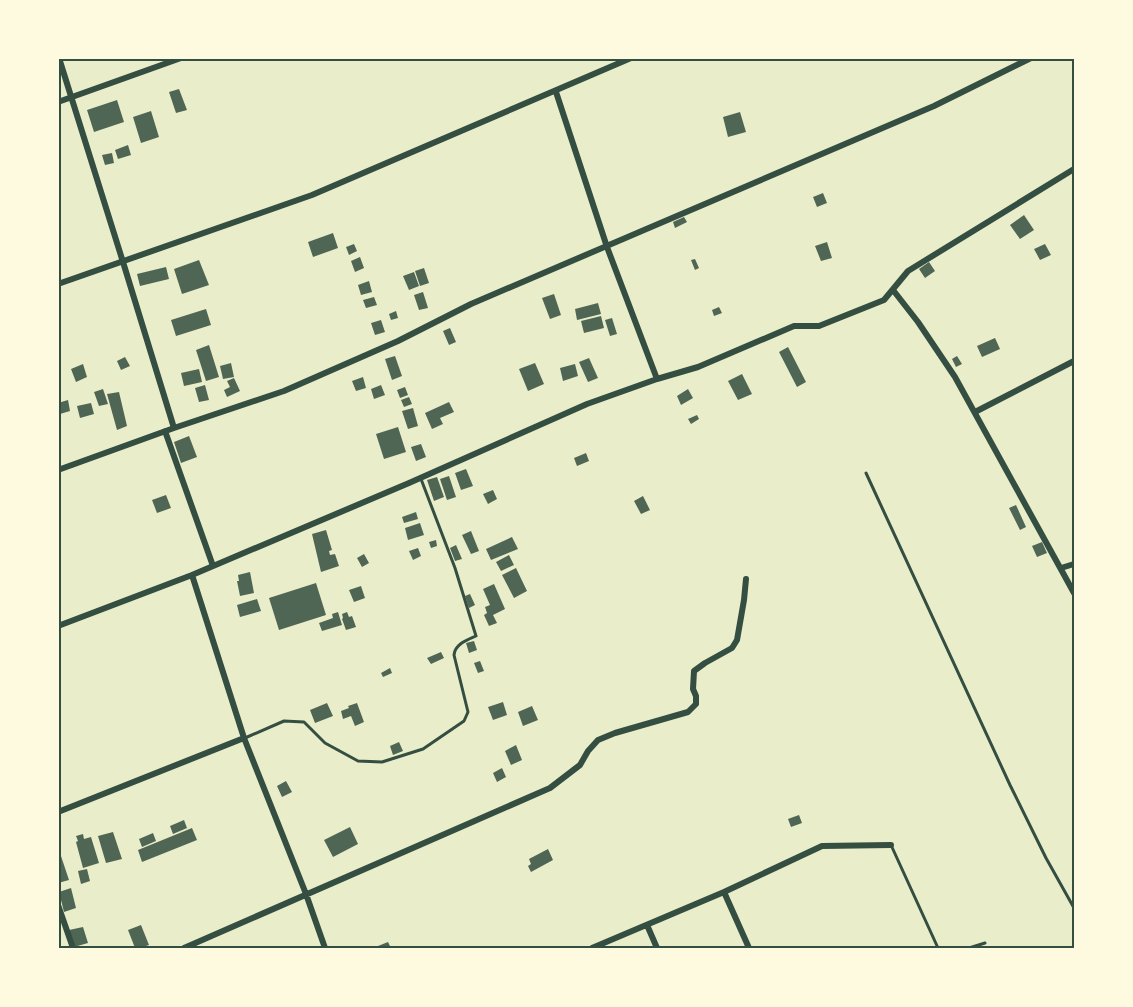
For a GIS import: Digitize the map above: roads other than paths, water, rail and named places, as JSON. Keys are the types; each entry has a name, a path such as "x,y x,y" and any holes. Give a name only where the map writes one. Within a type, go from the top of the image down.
{"street":[{"path":"58,58 174,428"},
{"path":"58,102 181,58"},
{"path":"58,284 312,195 631,58"},
{"path":"58,470 284,391 398,341 471,304 934,106 1031,58"},
{"path":"555,92 608,247 657,379"},
{"path":"58,626 192,575 421,478 587,404 698,367 794,326 819,326 884,300 908,271 1074,169"},
{"path":"892,290 918,322 955,377 1074,593"},
{"path":"975,412 1074,361"},
{"path":"165,431 213,566"},
{"path":"1061,568 1074,564"},
{"path":"192,575 244,738 325,948"},
{"path":"184,948 550,788 579,765 598,740 688,712 696,704 693,689 694,671 732,648 737,640 746,579"},
{"path":"58,812 244,738"},
{"path":"592,948 724,892 822,846 891,845"},
{"path":"724,892 748,948"},
{"path":"58,905 73,948"},
{"path":"647,925 657,948"}],"lane":[{"path":"866,473 1010,785 1074,908"},
{"path":"244,738 284,721 304,722 325,743 344,754 358,761 382,762 423,749 464,721 468,712 454,650 476,636 455,567 421,478"},
{"path":"891,845 939,948"},
{"path":"969,948 985,943"}]}
